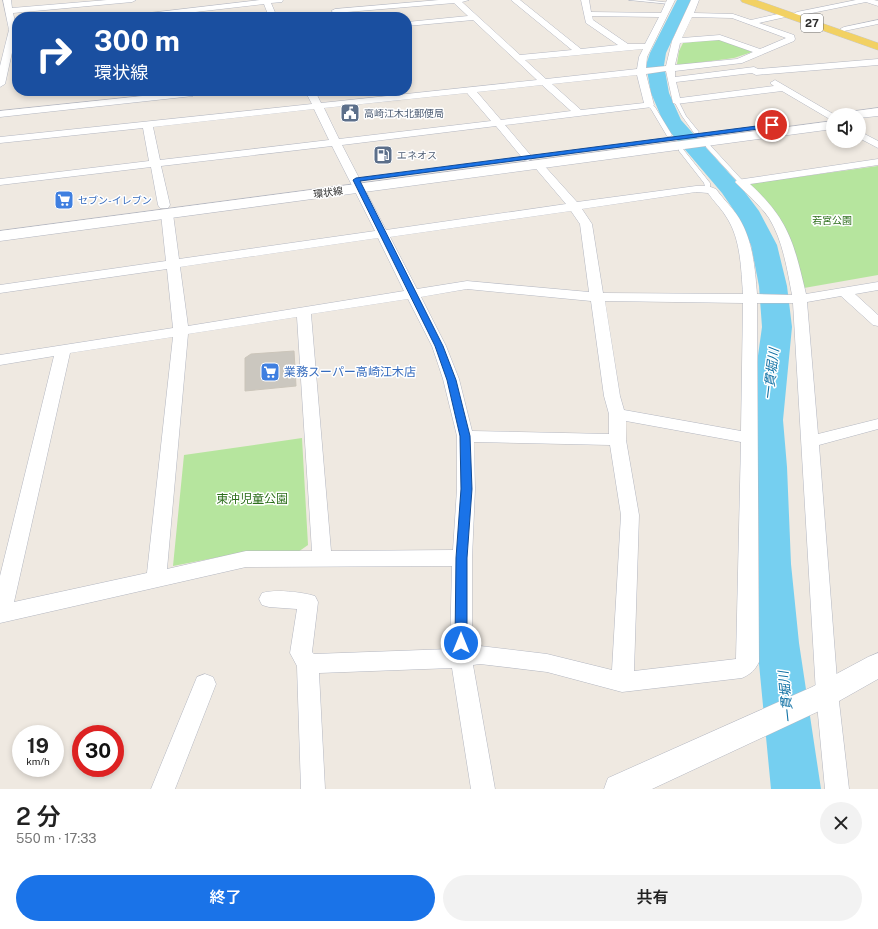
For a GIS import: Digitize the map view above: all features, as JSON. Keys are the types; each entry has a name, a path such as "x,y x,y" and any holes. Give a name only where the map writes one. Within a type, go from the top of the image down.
{"main road":[{"name":"27","path":"752,0 878,47"},
{"name":"27","path":"792,14 844,29 878,41"}],"street":[{"path":"9,11 132,0"},
{"path":"169,12 279,0"},
{"path":"335,11 470,0"},
{"path":"515,0 580,52"},
{"path":"585,0 590,21 626,47"},
{"path":"695,0 690,15 673,51 670,68 676,101 782,88"},
{"path":"751,22 866,0 878,4"},
{"path":"266,1 271,12"},
{"path":"455,1 577,112"},
{"path":"0,182 577,112 648,105 641,71 643,57 670,1"},
{"path":"7,2 12,20"},
{"path":"589,14 663,15"},
{"path":"412,94 470,90 739,61 791,39 791,37 733,16 690,15"},
{"path":"412,24 474,18"},
{"path":"844,29 878,22"},
{"path":"0,84 4,69 4,48 12,35"},
{"path":"677,41 720,37 760,52"},
{"path":"518,58 647,46"},
{"path":"739,61 826,115"},
{"path":"672,80 755,71 878,62"},
{"path":"470,90 497,122 574,206 586,224 612,396 617,414 618,440 630,515 622,682"},
{"path":"0,114 94,101 147,96"},
{"path":"191,96 195,112"},
{"path":"312,96 439,346 451,380 465,436 466,489 462,558 461,658 483,789"},
{"path":"0,140 147,124 195,112 318,107 387,96"},
{"path":"866,113 878,112"},
{"path":"866,120 878,119"},
{"path":"701,139 826,120"},
{"path":"147,124 154,163 165,209 181,331 156,580"},
{"path":"866,138 878,145"},
{"name":"環状線","path":"0,226 165,209 701,139"},
{"path":"741,182 878,162"},
{"path":"741,182 767,208 778,224 786,240 800,299 810,442 824,695 837,789"},
{"path":"0,289 696,189 708,189 712,191 732,218 743,239 748,266 750,299 748,662 742,668 622,682 547,663 480,655 437,660 308,664"},
{"name":"環状線","path":"0,236 165,209"},
{"path":"0,360 467,286 597,297 800,299 878,286"},
{"path":"844,292 878,322"},
{"path":"304,312 322,558"},
{"path":"63,350 1,614 246,559 462,558"},
{"path":"617,414 750,438"},
{"path":"810,442 878,424"},
{"path":"465,436 618,440"},
{"path":"269,599 308,602 301,653 308,664 313,789"},
{"path":"619,789 824,695 878,666"},
{"path":"163,789 205,684"}],"lane":[{"path":"631,0 670,1"},
{"path":"676,101 684,116 701,139 741,182"},
{"path":"648,105 653,108 676,142 707,183 708,189"}],"green space":[{"path":"721,39 752,52 734,58 681,65 677,64 679,51 683,43"},
{"name":"若宮公園","path":"878,166 878,275 804,288 796,265 791,241 783,224 747,184"},
{"name":"東沖児童公園","path":"302,438 308,545 298,552 245,552 173,566 184,455"}],"building":[{"name":"業務スーパー高崎江木店","path":"294,351 296,386 245,391 245,358 251,354"}],"waterway":[{"name":"一貫堀川","path":"684,0 658,53 655,65 660,93 672,122 730,188 747,211 764,245 773,286 777,327 766,420 769,467 771,564 778,643 796,789"}],"place":[{"name":"高崎江木北郵便局","path":"350,113"},
{"name":"エネオス","path":"383,155"},
{"name":"セブン-イレブン","path":"64,200"},
{"name":"業務スーパー高崎江木店","path":"270,372"}],"route":[{"path":"461,643 462,558 466,489 465,436 451,380 439,346 356,180 772,125"}]}
